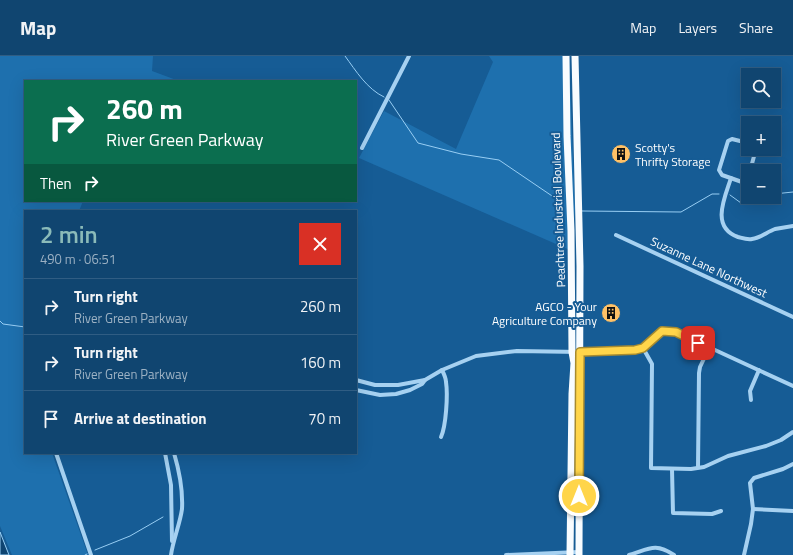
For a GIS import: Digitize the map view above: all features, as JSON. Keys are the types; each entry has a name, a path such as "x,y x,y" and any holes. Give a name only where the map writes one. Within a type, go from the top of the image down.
{"highway":[{"path":"562,56 566,66"},
{"name":"Peachtree Industrial Boulevard","path":"566,56 572,352 574,363 572,394 570,554"},
{"name":"Peachtree Industrial Boulevard","path":"576,56 578,63 575,72 580,266 579,554"}],"street":[{"path":"362,148 409,56"},
{"path":"741,141 732,139 727,143 719,170 722,175 741,182"},
{"path":"731,178 721,210 723,224 729,232 735,236 752,239 774,229 793,226"},
{"name":"Suzanne Lane Northwest","path":"616,235 793,317"},
{"path":"357,390 380,395 396,394 410,390 422,384 425,380 442,370 476,356 517,351 580,352 635,350 643,348 662,331 676,332 793,386"},
{"path":"643,348 652,364 651,468 672,469 704,467 728,456 766,446 781,440 793,432"},
{"path":"698,468 699,372 700,366 709,348"},
{"path":"441,437 446,418 446,382 442,370"},
{"path":"751,400 750,391 760,370"},
{"path":"357,380 375,385 398,385 425,380"},
{"path":"56,454 91,555"},
{"path":"165,454 171,485 171,555"},
{"path":"172,545 182,510 182,498 174,454"},
{"path":"744,555 753,509 750,483 754,478 783,470 793,464"},
{"path":"672,469 673,513 712,514 721,511"},
{"path":"753,509 793,510"},
{"path":"629,555 656,547 665,549 674,555"},
{"path":"506,555 579,554"}],"shaded area":[{"path":"0,56 153,56 152,71 176,80 24,80 24,202 83,202 79,210 24,210 24,454 52,454 88,555 12,555 0,526"},
{"path":"489,56 569,56 575,208 572,251 359,158 384,111 456,149 493,62"},
{"path":"0,532 9,555 0,555"}],"waterway":[{"path":"345,56 367,84 378,94 384,97"},
{"path":"389,100 418,143 461,154 499,160 558,200"},
{"path":"781,193 793,192"},
{"path":"582,211 681,212 712,194 719,194"},
{"path":"730,195 741,203"},
{"path":"0,321 3,324 24,327"},
{"path":"95,550 130,536 163,517"}],"place":[{"name":"Scotty's Thrifty Storage","path":"621,154"},
{"name":"AGCO - Your Agriculture Company","path":"611,313"}],"route":[{"path":"579,496 580,352 635,350 643,348 662,331 676,332 698,343"}]}
